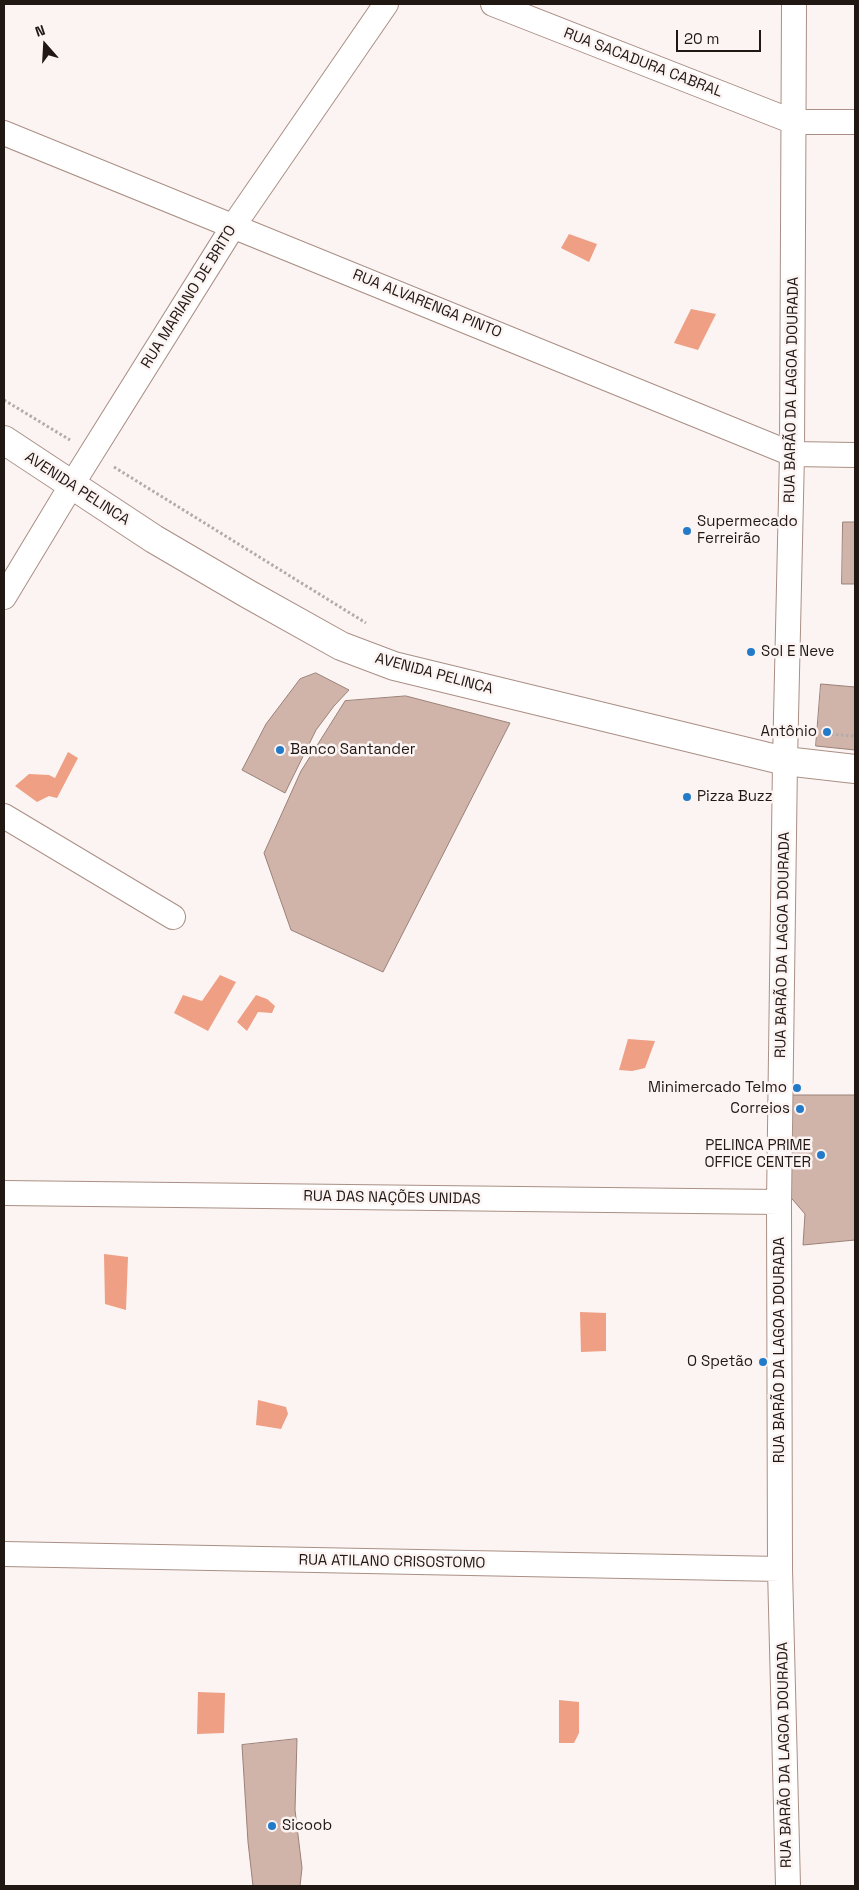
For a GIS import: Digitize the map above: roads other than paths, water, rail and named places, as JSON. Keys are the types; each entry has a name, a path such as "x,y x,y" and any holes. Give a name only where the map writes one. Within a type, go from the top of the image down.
{"main road":[{"name":"AVENIDA PELINCA","path":"4,440 154,540 342,646 394,666 785,761 855,769"}],"street":[{"name":"RUA MARIANO DE BRITO","path":"4,597 234,225 386,4"},
{"name":"RUA SACADURA CABRAL","path":"493,4 794,122"},
{"name":"RUA BARÃO DA LAGOA DOURADA","path":"788,1886 780,1569 779,1202 785,761 792,454 794,4"},
{"path":"794,122 855,122"},
{"name":"RUA ALVARENGA PINTO","path":"4,133 234,225 792,454 855,455"},
{"path":"4,816 173,917"},
{"name":"RUA DAS NAÇÕES UNIDAS","path":"4,1194 779,1202"},
{"name":"RUA ATILANO CRISOSTOMO","path":"4,1554 780,1569"}],"place":[{"name":"Supermecado Ferreirão","path":"687,531"},
{"name":"Sol E Neve","path":"751,652"},
{"name":"Antônio","path":"827,732"},
{"name":"Banco Santander","path":"280,750"},
{"name":"Pizza Buzz","path":"687,797"},
{"name":"Minimercado Telmo","path":"797,1088"},
{"name":"Correios","path":"800,1109"},
{"name":"PELINCA PRIME OFFICE CENTER","path":"821,1155"},
{"name":"O Spetão","path":"763,1362"},
{"name":"Sicoob","path":"272,1826"}]}
